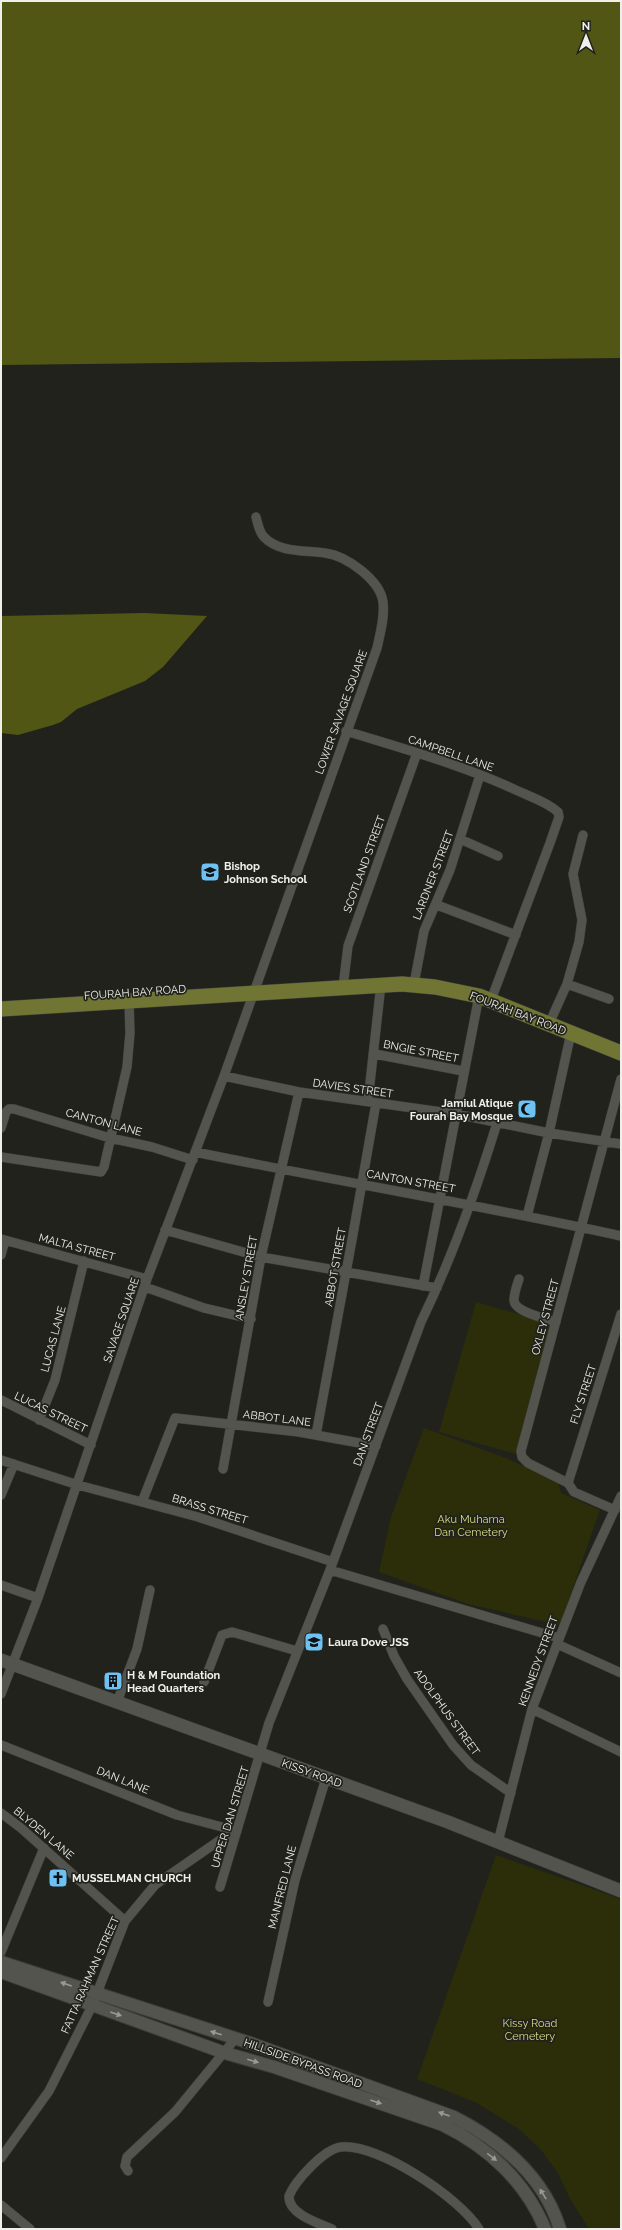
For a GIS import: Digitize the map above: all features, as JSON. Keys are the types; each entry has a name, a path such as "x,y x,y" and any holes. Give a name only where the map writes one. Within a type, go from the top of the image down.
{"main road":[{"name":"FOURAH BAY ROAD","path":"1,1009 97,999 203,991 414,984 454,990 485,998 621,1053"},
{"name":"FOURAH BAY ROAD","path":"1,1001 97,999 129,1001 203,991"},
{"name":"KISSY ROAD","path":"7,1662 448,1822 621,1891"}],"street":[{"name":"LOWER SAVAGE SQUARE","path":"256,517 263,537 276,546 328,553 349,561 366,574 379,590 383,601 383,614 377,648 346,731 259,990"},
{"name":"CAMPBELL LANE","path":"346,731 417,753 480,775 546,804 558,812 559,817 516,935"},
{"name":"SCOTLAND STREET","path":"343,987 348,946 417,753"},
{"name":"LARDNER STREET","path":"414,984 424,931 437,905 480,775"},
{"path":"549,1024 567,984 579,942 582,920 574,874 583,835"},
{"path":"460,839 498,856"},
{"path":"423,1286 441,1200 463,1071 485,998 516,935 437,905"},
{"name":"ABBOT STREET","path":"316,1434 362,1184 372,1102 381,984"},
{"path":"567,984 609,999"},
{"name":"SAVAGE SQUARE","path":"1,1694 7,1662 38,1598 165,1230 224,1076 259,990"},
{"path":"1,1157 101,1172 127,1067 130,1033 129,1001"},
{"path":"527,1216 549,1133 571,1033"},
{"name":"BNGIE STREET","path":"375,1054 463,1071"},
{"name":"DAVIES STREET","path":"224,1076 299,1092 456,1114 549,1133 621,1144"},
{"name":"OXLEY STREET","path":"615,1510 578,1494 570,1488 568,1483 528,1463 522,1457 521,1451 621,1079"},
{"name":"ANSLEY STREET","path":"223,1469 261,1257 299,1092"},
{"name":"CANTON LANE","path":"1,1128 6,1112 9,1109 110,1138 194,1156"},
{"name":"DAN STREET","path":"261,1755 269,1723 296,1652 332,1566 421,1322 438,1288 470,1204 497,1123"},
{"name":"CANTON STREET","path":"194,1156 470,1204 621,1236"},
{"path":"165,1230 261,1257 438,1288"},
{"path":"1,1255 3,1240"},
{"name":"MALTA STREET","path":"3,1240 84,1261 146,1283 204,1308 251,1319"},
{"name":"LUCAS LANE","path":"39,1420 55,1380 84,1261"},
{"path":"519,1279 514,1301 516,1306 522,1310 556,1322"},
{"name":"FLY STREET","path":"568,1483 621,1314"},
{"name":"LUCAS STREET","path":"1,1400 91,1445"},
{"name":"ABBOT LANE","path":"142,1502 175,1418 316,1434 376,1446"},
{"name":"BRASS STREET","path":"1,1460 78,1485 198,1517 332,1566 558,1641 621,1673"},
{"path":"1,1495 14,1464"},
{"name":"KENNEDY STREET","path":"498,1842 532,1709 581,1582 621,1496"},
{"path":"1,1585 38,1598"},
{"path":"117,1702 137,1649 150,1590"},
{"name":"ADOLPHUS STREET","path":"383,1629 394,1656 407,1679 453,1745 471,1765 511,1793"},
{"path":"204,1682 222,1635 226,1632 232,1632 296,1652"},
{"path":"532,1709 621,1752"},
{"name":"DAN LANE","path":"1,1745 177,1815 236,1831"},
{"name":"UPPER DAN STREET","path":"220,1887 236,1831 261,1755"},
{"name":"MANFRED LANE","path":"268,2002 295,1880 326,1778"},
{"name":"BLYDEN LANE","path":"1,1813 44,1848 125,1921"},
{"name":"FATTA RAHMAN STREET","path":"1,2158 44,2100 92,2006 112,1951 125,1921 154,1885 236,1831"},
{"path":"1,1952 44,1848"},
{"name":"HILLSIDE BYPASS ROAD","path":"1,1962 235,2039 454,2117 480,2130 498,2143 528,2171 549,2204 560,2229"},
{"name":"HILLSIDE BYPASS ROAD","path":"1,1972 225,2053 289,2072 451,2128 503,2166 524,2188 537,2209 545,2229"},
{"path":"128,2171 125,2166 127,2158 175,2112 235,2039"},
{"path":"332,2229 297,2212 290,2204 289,2196 307,2170 328,2152 340,2147 358,2149 384,2158 430,2182 457,2203 474,2221 479,2229"},
{"path":"1,2205 30,2229"}],"green space":[{"path":"476,1302 557,1325 519,1455 439,1432"},
{"name":"Aku Muhama Dan Cemetery","path":"424,1428 506,1458 558,1482 561,1493 600,1510 560,1625 468,1604 379,1572 391,1517"},
{"name":"Kissy Road Cemetery","path":"496,1855 621,1899 621,2229 589,2229 569,2197 558,2173 541,2150 519,2129 477,2103 417,2079"}],"shaded area":[{"path":"1,1 621,1 621,358 1,365"},
{"path":"144,613 207,616 163,667 145,681 77,709 61,722 53,725 18,735 1,733 1,616"}],"place":[{"name":"Bishop Johnson School","path":"210,872"},
{"name":"Jamiul Atique Fourah Bay Mosque","path":"527,1109"},
{"name":"Laura Dove JSS","path":"314,1642"},
{"name":"H & M Foundation Head Quarters","path":"113,1681"},
{"name":"MUSSELMAN CHURCH","path":"58,1878"}]}
